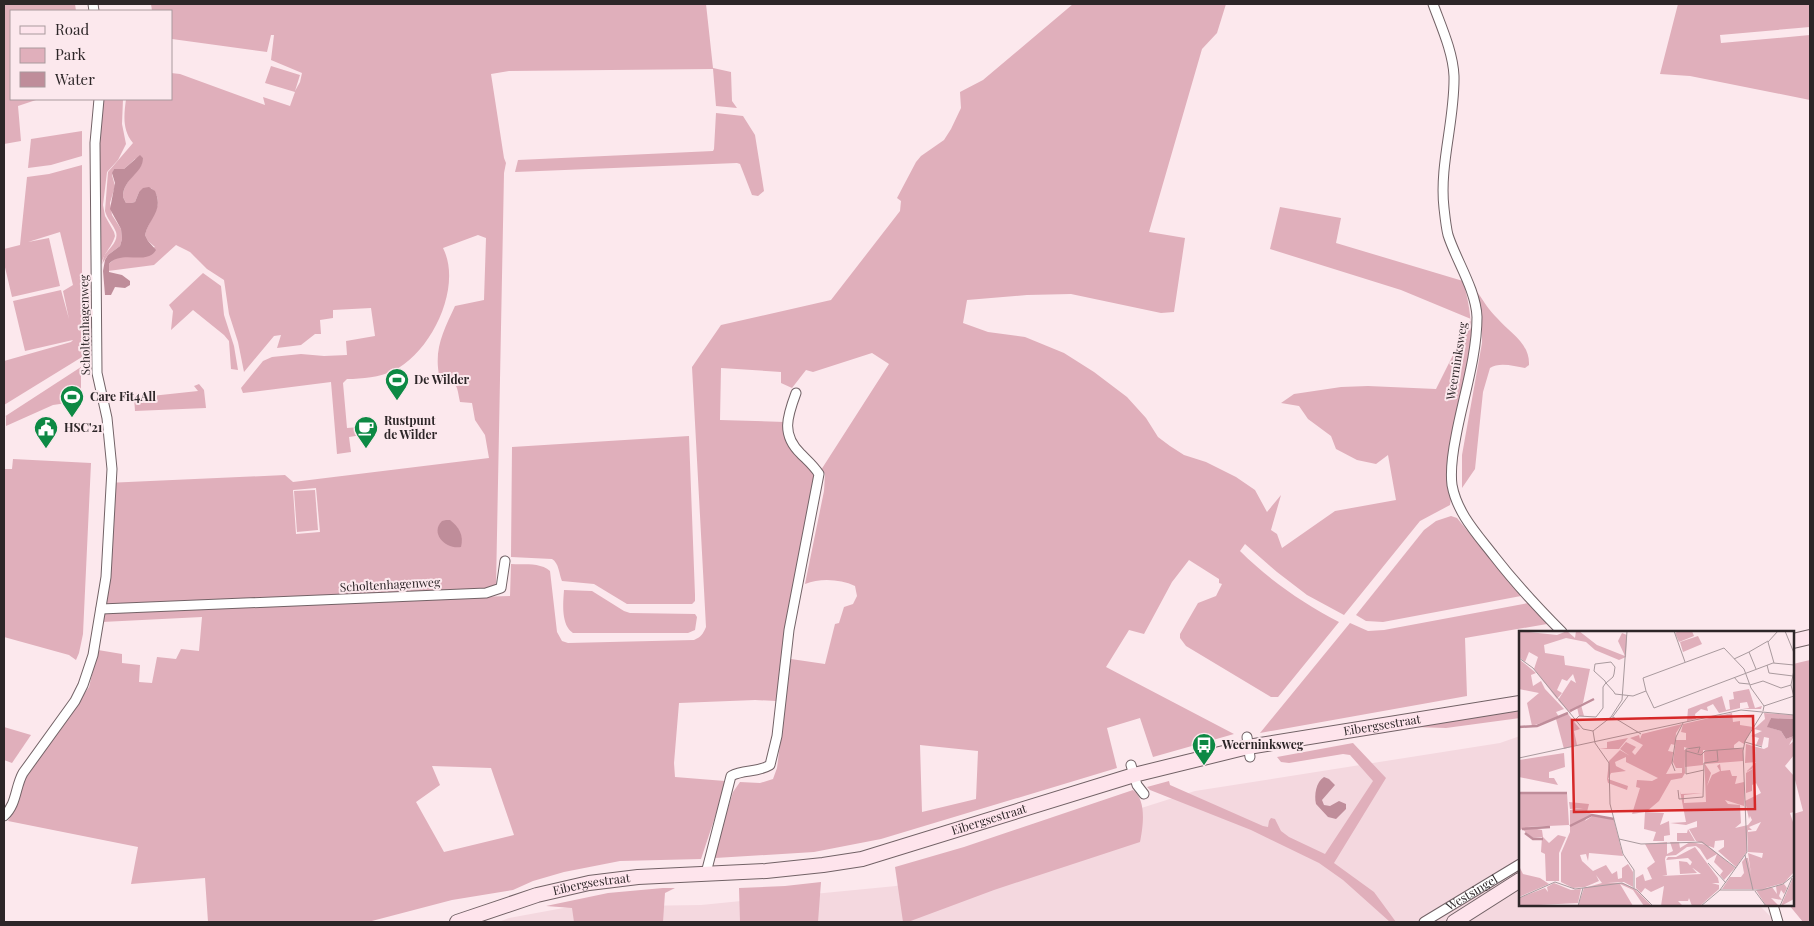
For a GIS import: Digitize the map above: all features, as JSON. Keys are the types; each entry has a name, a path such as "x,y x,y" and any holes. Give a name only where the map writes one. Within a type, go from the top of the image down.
{"main road":[{"path":"1794,641 1810,637"},
{"name":"Eibergsestraat","path":"457,922 537,895 588,883 638,877 766,871 862,859 1133,770 1249,747 1519,703"},
{"name":"Westsingel","path":"1454,922 1519,881"}],"street":[{"name":"Weerninksweg","path":"1433,4 1449,50 1454,74 1453,100 1444,175 1446,224 1474,300 1477,314 1476,335 1456,437 1452,484 1458,506 1473,529 1526,595 1561,631"},
{"name":"Scholtenhagenweg","path":"4,816 13,805 23,773 75,701 83,685 93,655 106,577 112,469 107,418 97,373 96,143 99,100"},
{"path":"706,873 731,776 736,773 761,770 770,765 776,736 790,630 819,474 815,467 789,441 787,426 789,411 796,393"},
{"name":"Scholtenhagenweg","path":"101,609 486,593 501,588 505,561"},
{"path":"1133,770 1137,785 1144,794"},
{"name":"Westsingel","path":"1424,922 1519,865"},
{"path":"1774,906 1778,922"}],"shaded area":[{"path":"1519,736 1519,906 1760,906 1776,922 499,922 509,918 569,907 701,905 896,886 1195,791 1500,743"}],"green space":[{"path":"4,4 75,4 76,10 10,10 10,100 36,100 18,106 21,141 4,144"},
{"path":"151,4 706,4 713,68 731,72 732,101 737,108 716,106 713,69 509,71 491,74 506,163 504,173 496,586 493,588 106,604 106,483 285,475 293,482 489,458 485,435 475,420 472,403 460,402 455,384 453,381 439,375 438,365 441,339 455,306 484,300 486,238 478,235 443,248 448,264 449,281 446,299 440,317 420,350 393,371 371,377 347,379 343,383 347,428 373,426 375,433 349,437 351,452 337,454 331,382 243,393 241,388 263,361 272,357 301,354 347,355 346,341 375,336 371,308 333,310 333,318 320,320 321,334 315,334 301,345 277,348 281,335 274,336 244,372 238,342 229,314 224,280 207,269 190,252 176,245 154,265 108,271 109,264 117,257 129,257 155,247 148,241 145,235 156,211 158,199 156,194 151,188 139,192 135,202 131,203 126,203 123,197 126,185 140,166 142,157 135,159 124,169 114,169 112,175 115,186 110,203 112,215 121,229 122,239 120,246 108,255 102,264 104,256 115,242 117,236 105,211 108,172 133,143 125,128 126,100 172,100 172,73 180,74 265,105 263,97 290,106 295,92 265,83 271,66 300,75 295,91 302,73 271,60 274,35 271,35 267,52 172,39 172,10 152,10","holes":["316,488 320,532 296,534 293,490"]},
{"path":"1073,4 1226,4 1217,33 1202,49 1149,232 1185,238 1174,312 1161,313 1071,294 1027,295 967,300 963,323 988,332 1025,337 1064,353 1094,372 1127,397 1146,418 1158,437 1170,446 1184,455 1206,462 1236,477 1255,490 1267,512 1281,495 1271,530 1277,534 1282,548 1335,511 1396,500 1388,455 1376,464 1357,460 1336,449 1331,436 1308,419 1299,406 1281,403 1294,394 1341,387 1368,386 1436,389 1471,320 1471,343 1450,486 1450,505 1420,521 1344,615 1307,595 1245,544 1240,551 1287,590 1339,622 1278,697 1271,697 1186,646 1180,638 1180,634 1198,603 1216,596 1222,584 1219,583 1219,579 1189,560 1172,582 1144,634 1129,630 1106,667 1234,734 1153,757 1140,718 1107,728 1117,768 881,839 814,852 715,858 717,843 733,792 740,782 760,783 773,779 777,768 791,659 825,664 835,624 839,623 844,607 853,604 857,596 855,586 843,582 823,580 805,584 824,491 825,474 821,470 889,364 872,353 813,372 806,370 792,388 781,383 781,372 721,368 720,420 785,422 786,442 815,474 777,701 679,703 674,763 675,777 725,781 722,796 701,859 620,861 564,872 533,881 513,890 452,900 368,922 208,922 205,878 131,884 138,847 8,821 17,806 23,782 89,687 98,650 122,654 122,663 140,665 139,682 152,683 157,657 176,659 181,649 199,651 202,617 102,622 103,614 105,613 510,596 511,564 526,564 541,566 550,571 557,632 562,641 568,643 694,640 700,636 706,627 692,367 721,325 831,300 900,211 901,201 897,198 916,162 921,156 944,140 951,129 961,108 960,92 983,80","holes":["920,745 978,751 976,799 922,812","432,766 491,768 514,835 444,852 416,802 440,785"]},
{"path":"1678,4 1810,4 1810,27 1720,35 1721,43 1810,35 1810,100 1690,76 1660,74"},
{"path":"102,100 123,100 122,124 126,144 118,160 107,172 103,205 105,216 115,236 101,265 98,142"},
{"path":"716,113 743,116 755,135 764,191 758,196 752,195 740,164 737,163 515,172 518,160 713,151"},
{"path":"82,131 82,156 51,165 28,168 31,139"},
{"path":"82,165 82,357 4,405 4,361 73,340 25,351 13,301 61,290 69,319 63,291 73,285 60,232 28,242 49,238 60,286 12,297 4,263 4,249 20,245 27,177 49,174"},
{"path":"1280,207 1341,218 1336,243 1463,281 1470,319 1401,290 1270,249"},
{"path":"203,273 221,286 224,315 234,346 238,370 231,369 229,341 193,310 171,330 173,311 169,305"},
{"path":"1478,293 1492,312 1523,344 1529,365 1525,368 1502,365 1490,368 1483,392 1475,469 1462,488 1462,455 1482,343 1482,320"},
{"path":"81,367 81,401 53,405 6,426 6,416 4,417"},
{"path":"199,384 204,390 206,408 135,411 134,397 136,393 142,397 198,391 194,386"},
{"path":"689,436 695,595 695,601 692,604 627,604 594,584 562,581 557,566 552,559 511,557 512,447"},
{"path":"13,459 91,463 83,634 76,660 69,655 4,637 4,469 12,469"},
{"path":"315,490 318,530 297,532 294,491"},
{"path":"1451,516 1457,518 1521,596 1383,622 1366,621 1356,615 1424,530 1436,521"},
{"path":"564,590 592,591 630,613 695,614 697,617 695,630 688,633 573,633 566,625 563,608"},
{"path":"1528,603 1547,624 1465,638 1467,696 1260,733 1350,623 1368,631 1384,630"},
{"path":"1810,660 1810,922 1803,922 1790,906 1794,906 1794,814 1803,811 1794,776 1794,664"},
{"path":"1519,711 1519,718 1446,728 1413,727"},
{"path":"4,727 31,735 12,763 4,760"},
{"path":"1353,743 1386,778 1334,863 1374,892 1396,922 1390,922 1343,880 1319,863 1251,830 1150,790 1147,787 1169,781 1170,785 1263,826 1268,827 1271,818 1275,819 1281,831 1289,837 1325,854 1373,781 1350,755 1343,754 1289,763 1281,762 1277,757"},
{"path":"1133,790 1140,800 1143,814 1140,842 994,890 908,922 903,922 895,867 964,847"},
{"path":"821,882 818,922 740,922 739,888"},
{"path":"675,888 665,893 663,922 574,922 572,908 546,906 608,893"}],"water":[{"path":"140,155 143,158 140,168 126,185 123,197 126,203 131,203 135,202 143,188 149,187 155,191 158,204 157,209 145,235 156,250 147,257 121,258 109,264 109,272 122,275 130,281 130,285 125,288 115,287 111,295 105,295 103,271 105,260 108,255 120,246 122,239 121,229 110,209 115,183 112,173 114,169 124,169"},
{"path":"450,520 456,525 460,532 462,539 461,547 450,546 441,540 438,531 439,526 442,521"},
{"path":"1324,777 1335,785 1322,800 1324,805 1330,806 1339,801 1346,804 1346,809 1336,819 1328,817 1316,804 1316,789"}],"place":[{"name":"De Wilder","path":"397,401"},
{"name":"Care Fit4All","path":"72,418"},
{"name":"HSC'21","path":"46,449"},
{"name":"Rustpunt de Wilder","path":"366,449"},
{"name":"Weerninksweg","path":"1204,766"}]}
